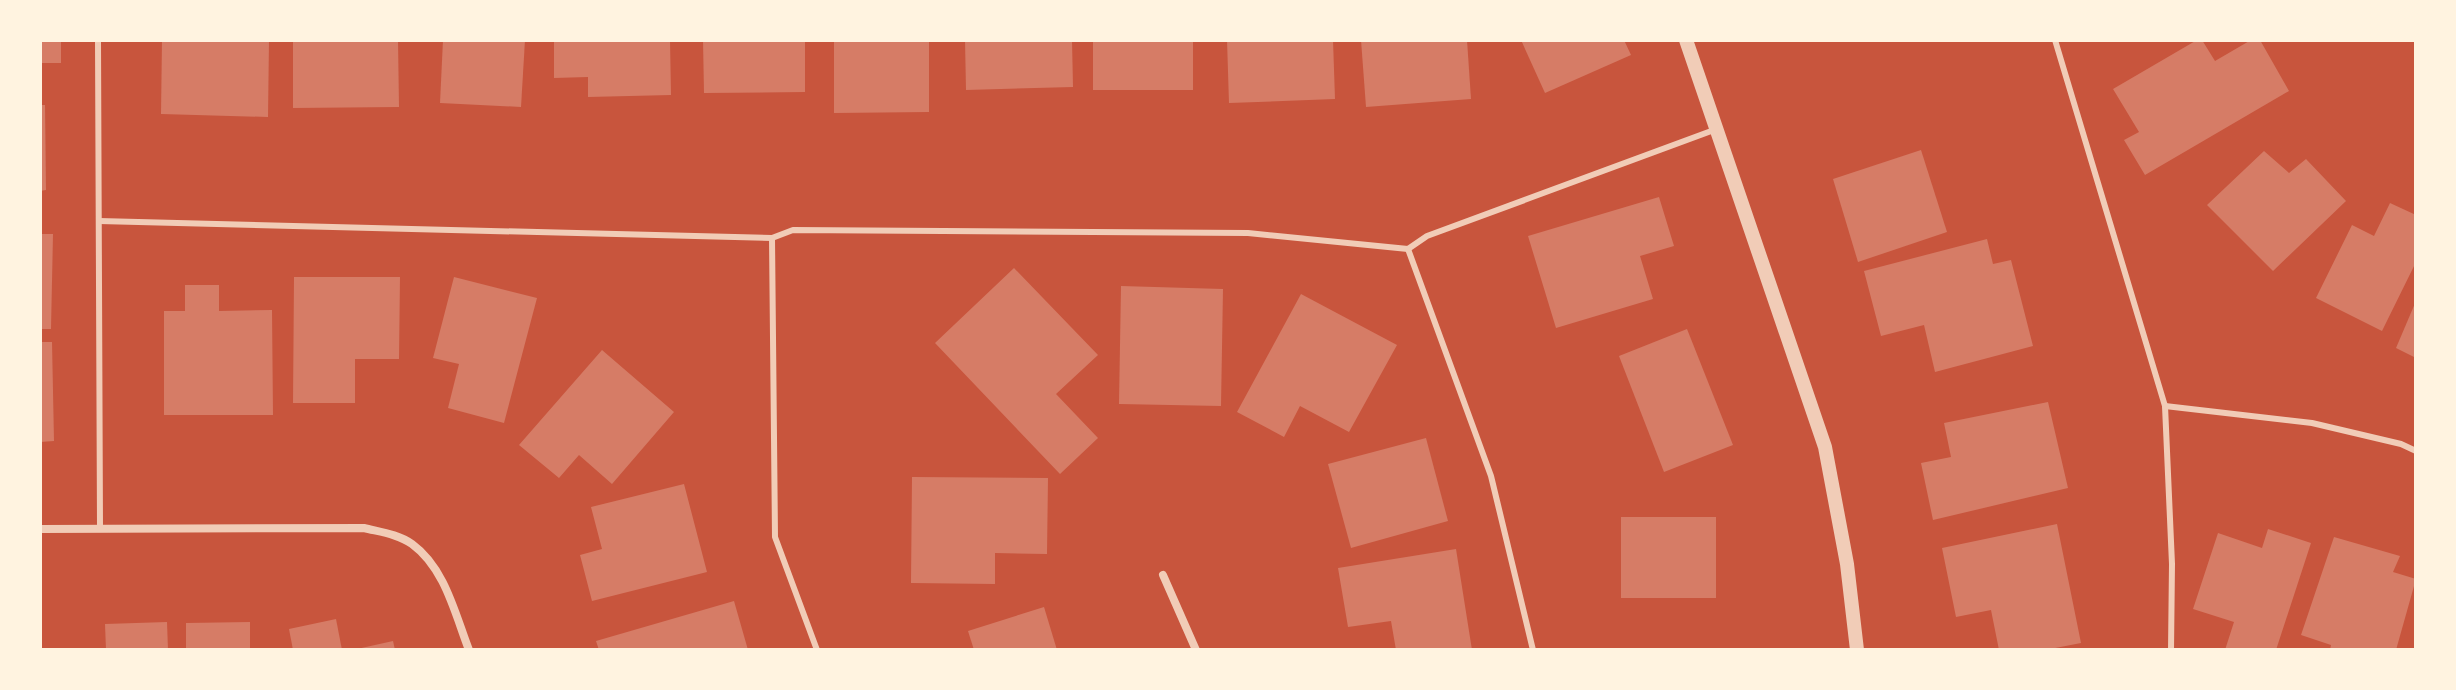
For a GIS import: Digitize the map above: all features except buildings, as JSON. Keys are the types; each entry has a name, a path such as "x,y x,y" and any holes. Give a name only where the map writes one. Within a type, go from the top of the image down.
{"street":[{"path":"1686,40 1825,447 1847,564 1857,650"},
{"path":"40,529 364,528 391,534 412,545 431,563 443,582 469,650"},
{"path":"1163,575 1196,650"}],"lane":[{"path":"98,40 100,528"},
{"path":"2055,40 2165,406 2172,564 2171,650"},
{"path":"99,221 772,238 793,230 1248,233 1408,249 1427,236 1716,129"},
{"path":"772,238 775,537 817,650"},
{"path":"1408,249 1491,476 1533,650"},
{"path":"2165,406 2312,423 2401,444 2416,451"}]}
